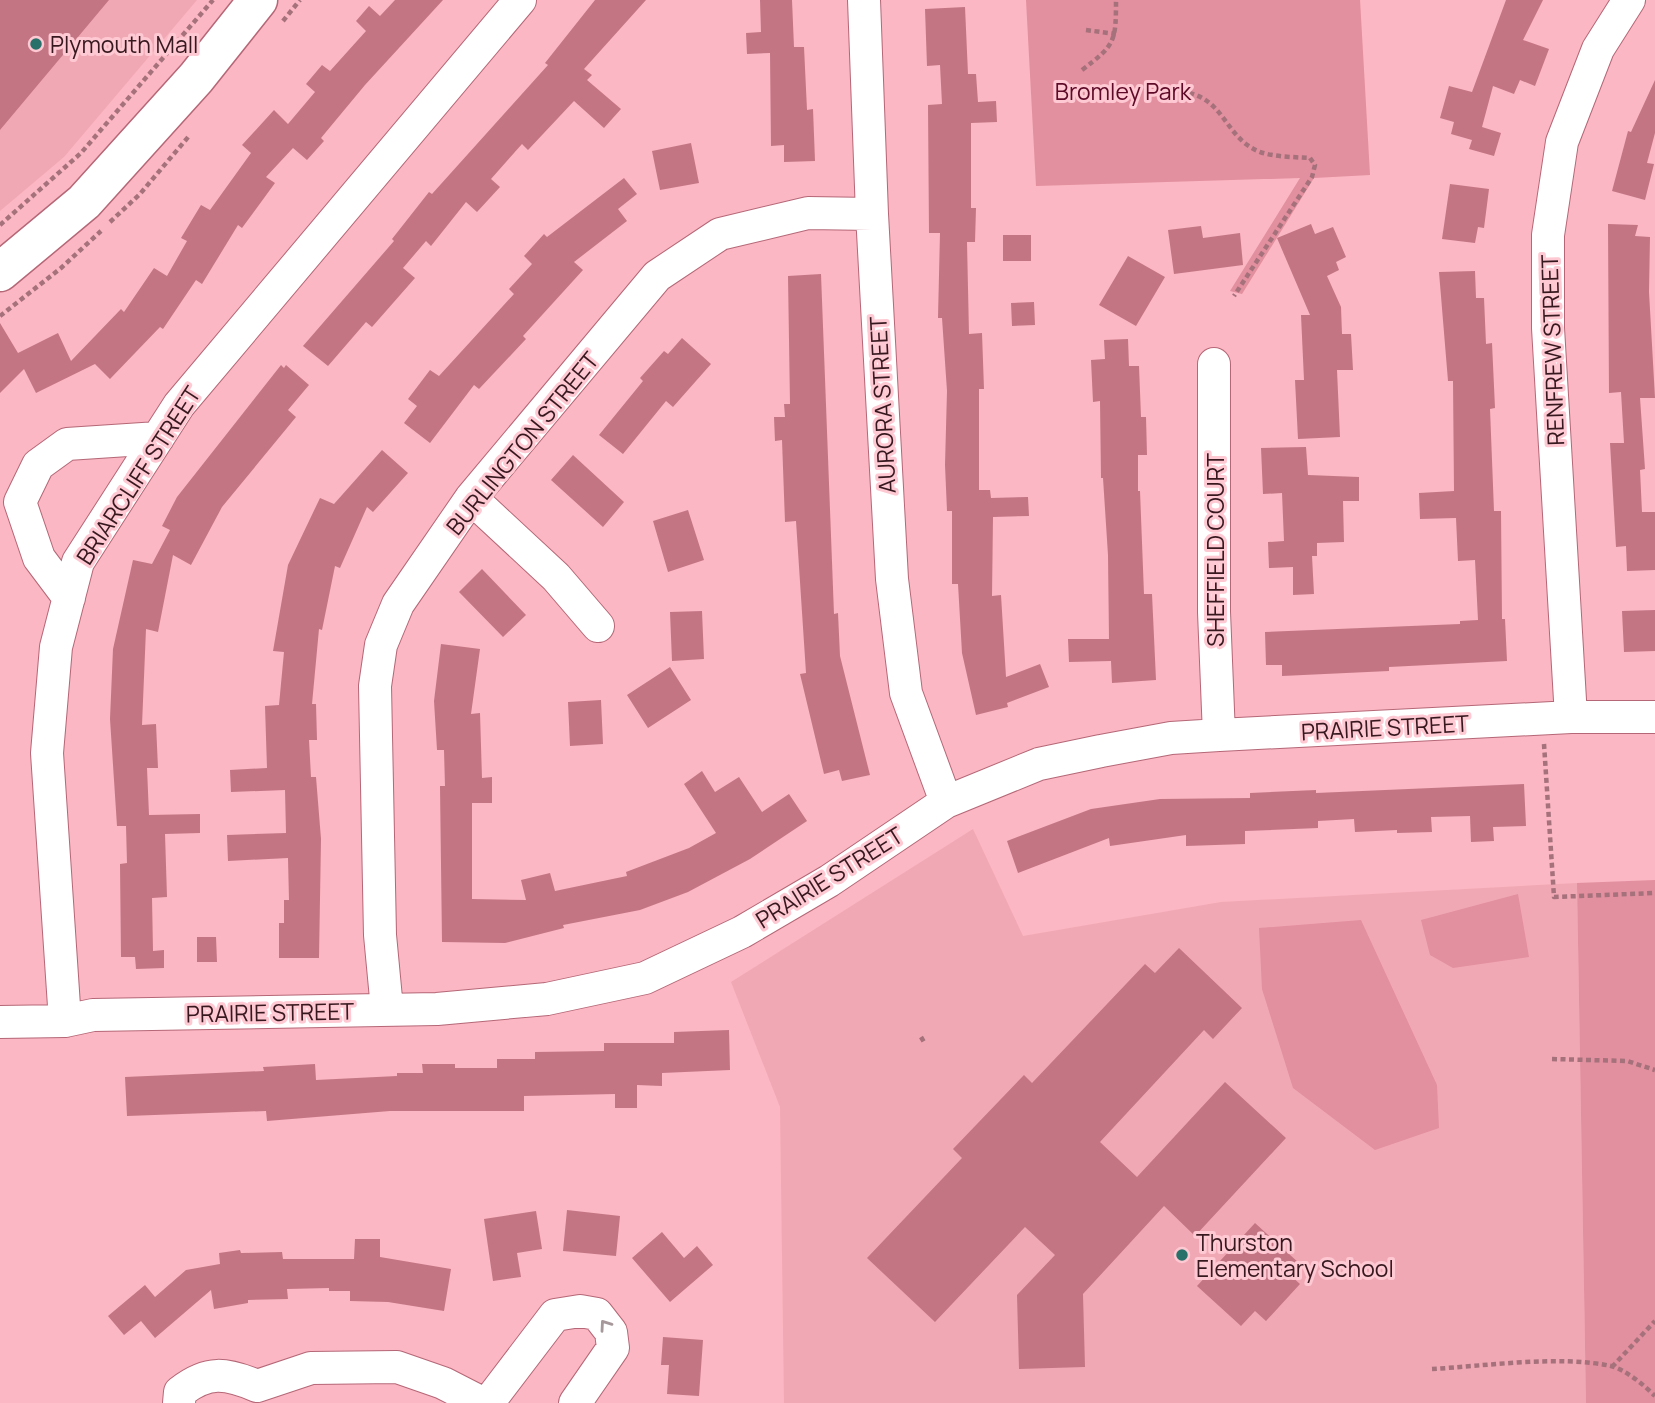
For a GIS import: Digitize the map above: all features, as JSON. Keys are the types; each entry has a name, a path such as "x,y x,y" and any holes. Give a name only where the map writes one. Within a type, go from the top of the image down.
{"main road":[{"path":"0,272 84,202 196,78 258,0"}],"street":[{"name":"BRIARCLIFF STREET","path":"65,1021 47,753 56,647 78,562 179,405 520,0"},
{"name":"AURORA STREET","path":"864,0 872,214 892,579 906,693 946,802"},
{"name":"RENFREW STREET","path":"1571,717 1548,328 1548,235 1562,142 1598,49 1629,0"},
{"name":"BURLINGTON STREET","path":"387,1009 380,935 375,687 381,645 398,604 471,498 657,276 720,233 808,213 872,214"},
{"name":"SHEFFIELD COURT","path":"1214,364 1214,612 1219,735"},
{"path":"69,598 39,558 20,502 38,465 67,444 158,438"},
{"path":"471,498 556,577 598,626"},
{"name":"PRAIRIE STREET","path":"0,1022 65,1021 93,1016 437,1009 547,999 645,978 742,932 829,881 946,802 1039,764 1171,738 1571,717 1655,717"},
{"path":"488,1403 555,1315 580,1311 597,1314 611,1332 613,1349 575,1403"},
{"path":"179,1403 180,1392 196,1380 229,1374 253,1394 311,1368 397,1367 443,1383 482,1403"}],"path":[{"path":"0,225 81,153 213,0"},
{"path":"1082,70 1106,52 1116,34 1116,0"},
{"path":"1086,30 1116,34"},
{"path":"1167,87 1168,92 1188,90 1215,106 1233,130 1259,151 1310,158 1315,166 1312,177 1234,296"},
{"path":"1544,740 1554,897 1655,893"},
{"path":"1552,1059 1627,1061 1655,1070"},
{"path":"1612,1367 1655,1321"},
{"path":"1432,1368 1556,1363 1612,1367 1645,1386 1655,1396"}],"shaded area":[{"path":"0,0 197,0 64,157 0,211"},
{"name":"Thurston Elementary School","path":"973,829 1023,936 1221,902 1577,883 1586,1403 784,1403 780,1107 731,982"}],"green space":[{"name":"Bromley Park","path":"1026,0 1360,0 1370,175 1314,178 1242,294 1230,291 1300,178 1036,186"},
{"path":"1655,880 1655,1403 1586,1403 1577,883"},
{"path":"1518,894 1529,957 1453,968 1430,955 1421,920"},
{"path":"1361,920 1437,1085 1439,1128 1375,1150 1293,1088 1262,989 1259,928"}],"building":[{"name":"Plymouth Mall","path":"0,0 109,0 0,130"},
{"path":"395,0 443,0 365,85 321,138 324,141 307,160 293,148 266,177 275,183 242,228 238,225 202,284 196,280 163,329 160,327 110,379 95,364 36,393 24,369 0,393 0,323 18,353 58,333 71,361 121,309 124,312 154,268 167,276 187,241 181,238 201,205 210,210 251,153 242,145 274,110 288,124 315,92 306,84 322,65 330,71 366,31 356,21 369,6 380,16"},
{"path":"595,0 646,0 584,69 592,75 587,80 621,109 604,128 574,101 528,150 522,144 491,179 500,187 477,212 466,202 431,246 426,241 403,268 415,278 372,327 366,322 328,366 303,346 394,241 392,239 429,192 432,194 548,65 545,63"},
{"path":"760,0 792,0 794,47 804,47 807,110 813,109 815,161 784,162 784,145 771,146 770,53 747,54 746,33 761,32"},
{"path":"1506,0 1543,0 1523,40 1549,49 1535,86 1520,80 1514,94 1493,86 1482,127 1501,133 1494,156 1469,149 1472,140 1451,134 1454,122 1440,118 1449,86 1472,92"},
{"path":"965,7 968,74 976,74 978,102 996,101 997,122 971,123 971,208 976,208 975,242 967,242 969,334 982,333 984,389 979,389 979,490 990,490 991,498 1028,497 1029,516 993,517 992,596 1001,595 1006,677 1040,664 1049,687 1007,703 1008,707 976,715 962,653 958,584 952,584 952,511 947,511 945,465 947,391 942,318 938,318 940,233 929,233 928,105 942,104 940,65 927,66 925,9"},
{"path":"1655,80 1655,133 1647,163 1654,164 1645,200 1612,191 1628,131 1631,132"},
{"path":"691,143 699,183 660,190 652,151"},
{"path":"624,178 637,194 618,209 627,221 574,262 583,270 523,336 526,339 479,389 474,385 430,443 404,423 417,406 408,399 430,370 439,376 514,294 509,289 532,264 524,256 544,234 547,237"},
{"path":"1450,184 1489,189 1484,228 1478,227 1475,243 1442,239"},
{"path":"1311,224 1315,234 1333,227 1346,257 1336,262 1339,270 1327,276 1341,307 1342,334 1351,334 1353,370 1337,370 1340,437 1298,439 1295,380 1304,380 1301,315 1310,315 1277,238"},
{"path":"1608,224 1638,225 1635,236 1650,237 1649,292 1655,398 1640,398 1645,469 1640,470 1642,512 1655,512 1655,570 1627,571 1626,546 1616,547 1610,443 1624,443 1621,392 1609,393"},
{"path":"1201,226 1203,238 1240,233 1243,265 1174,274 1168,230"},
{"path":"1003,235 1031,235 1031,261 1003,261"},
{"path":"1128,256 1165,277 1136,326 1099,305"},
{"path":"1475,271 1476,298 1484,298 1486,344 1492,343 1495,408 1490,409 1494,511 1501,511 1502,619 1505,619 1507,661 1389,667 1389,671 1282,676 1282,665 1266,665 1265,632 1460,624 1460,621 1478,620 1475,560 1458,561 1456,518 1420,519 1419,493 1454,491 1453,381 1448,381 1439,272"},
{"path":"821,274 834,614 838,613 840,656 870,775 842,781 839,770 824,774 800,674 806,673 796,521 785,522 782,440 775,441 774,417 785,417 784,404 790,404 788,276"},
{"path":"1034,302 1035,325 1012,326 1011,303"},
{"path":"682,338 711,364 673,407 666,401 623,454 599,435 643,381 640,378 664,351 668,354"},
{"path":"1128,339 1129,366 1139,366 1141,417 1146,417 1147,455 1138,455 1138,491 1144,594 1152,594 1156,680 1112,683 1111,661 1069,662 1068,639 1109,639 1108,555 1101,478 1100,401 1093,402 1091,360 1105,359 1104,340"},
{"path":"281,365 284,368 286,365 309,385 288,410 296,417 222,507 191,565 173,555 158,632 146,629 142,725 156,724 158,768 147,768 149,815 200,814 200,833 165,834 167,897 152,898 153,951 164,950 164,968 136,969 135,957 121,957 120,864 127,863 126,826 117,826 110,719 113,649 133,560 152,564 170,530 162,526 177,497"},
{"path":"1306,447 1308,475 1359,477 1359,501 1343,501 1344,542 1317,543 1317,556 1312,556 1314,594 1293,595 1293,567 1269,568 1268,542 1284,541 1282,493 1263,494 1261,448"},
{"path":"382,450 408,473 373,512 367,507 340,568 335,566 322,630 319,629 312,704 316,704 317,740 309,740 311,777 316,777 321,839 319,958 279,958 279,923 284,923 284,900 289,900 288,858 228,861 227,835 286,833 285,790 231,792 230,770 267,768 265,706 279,705 284,652 273,651 288,565 320,498 334,504"},
{"path":"573,455 624,502 603,527 551,480"},
{"path":"688,510 704,560 668,572 653,521"},
{"path":"482,569 526,615 503,637 459,592"},
{"path":"1655,610 1655,651 1624,652 1622,611"},
{"path":"702,611 704,659 672,661 670,612"},
{"path":"441,644 480,649 471,714 480,713 482,778 492,777 492,803 472,803 472,899 526,900 521,880 550,873 555,891 627,876 626,872 689,848 716,833 684,784 702,771 715,792 739,777 762,812 789,794 807,821 750,859 688,892 640,910 563,925 564,928 505,943 442,942 440,786 445,786 444,750 437,750 434,701"},
{"path":"670,667 691,700 648,728 627,695"},
{"path":"601,700 603,744 570,746 568,702"},
{"path":"1524,784 1526,826 1493,827 1494,841 1471,842 1470,816 1431,817 1432,832 1355,832 1354,819 1318,821 1318,828 1245,831 1245,844 1186,846 1186,835 1110,846 1109,838 1018,873 1007,841 1091,809 1160,799 1250,798 1250,793 1316,790 1316,793"},
{"path":"197,937 216,937 217,962 197,962"},
{"path":"1179,948 1242,1008 1213,1039 1204,1030 1100,1142 1137,1177 1225,1082 1286,1138 1195,1236 1164,1206 1083,1294 1085,1367 1019,1369 1017,1295 1055,1255 1025,1227 935,1322 867,1258 962,1158 953,1149 1024,1075 1032,1083 1145,964 1155,973"},
{"path":"729,1030 730,1070 662,1073 662,1086 637,1085 637,1108 615,1108 615,1094 524,1096 524,1111 390,1111 267,1121 266,1111 127,1116 125,1077 264,1071 263,1067 315,1064 316,1080 397,1076 397,1073 423,1073 422,1064 455,1064 455,1068 497,1068 497,1059 535,1059 535,1052 604,1051 604,1043 674,1043 674,1032"},
{"path":"567,1210 620,1216 616,1256 563,1251"},
{"path":"536,1211 542,1249 517,1253 521,1277 493,1281 484,1219"},
{"path":"1255,1223 1299,1263 1289,1274 1300,1284 1266,1321 1255,1311 1241,1326 1197,1286"},
{"path":"662,1232 684,1258 697,1246 713,1265 670,1302 632,1258"},
{"path":"355,1239 380,1239 380,1257 451,1269 444,1311 388,1302 350,1301 350,1291 329,1291 329,1288 287,1289 288,1299 248,1300 248,1303 214,1309 211,1290 155,1338 141,1321 124,1335 108,1316 145,1285 155,1297 186,1270 220,1264 219,1253 240,1250 241,1253 282,1252 283,1259 354,1259"},
{"path":"663,1337 703,1340 699,1396 667,1394 669,1365 661,1365"}],"place":[{"name":"Plymouth Mall","path":"36,44"},
{"name":"Thurston Elementary School","path":"1182,1255"}]}
